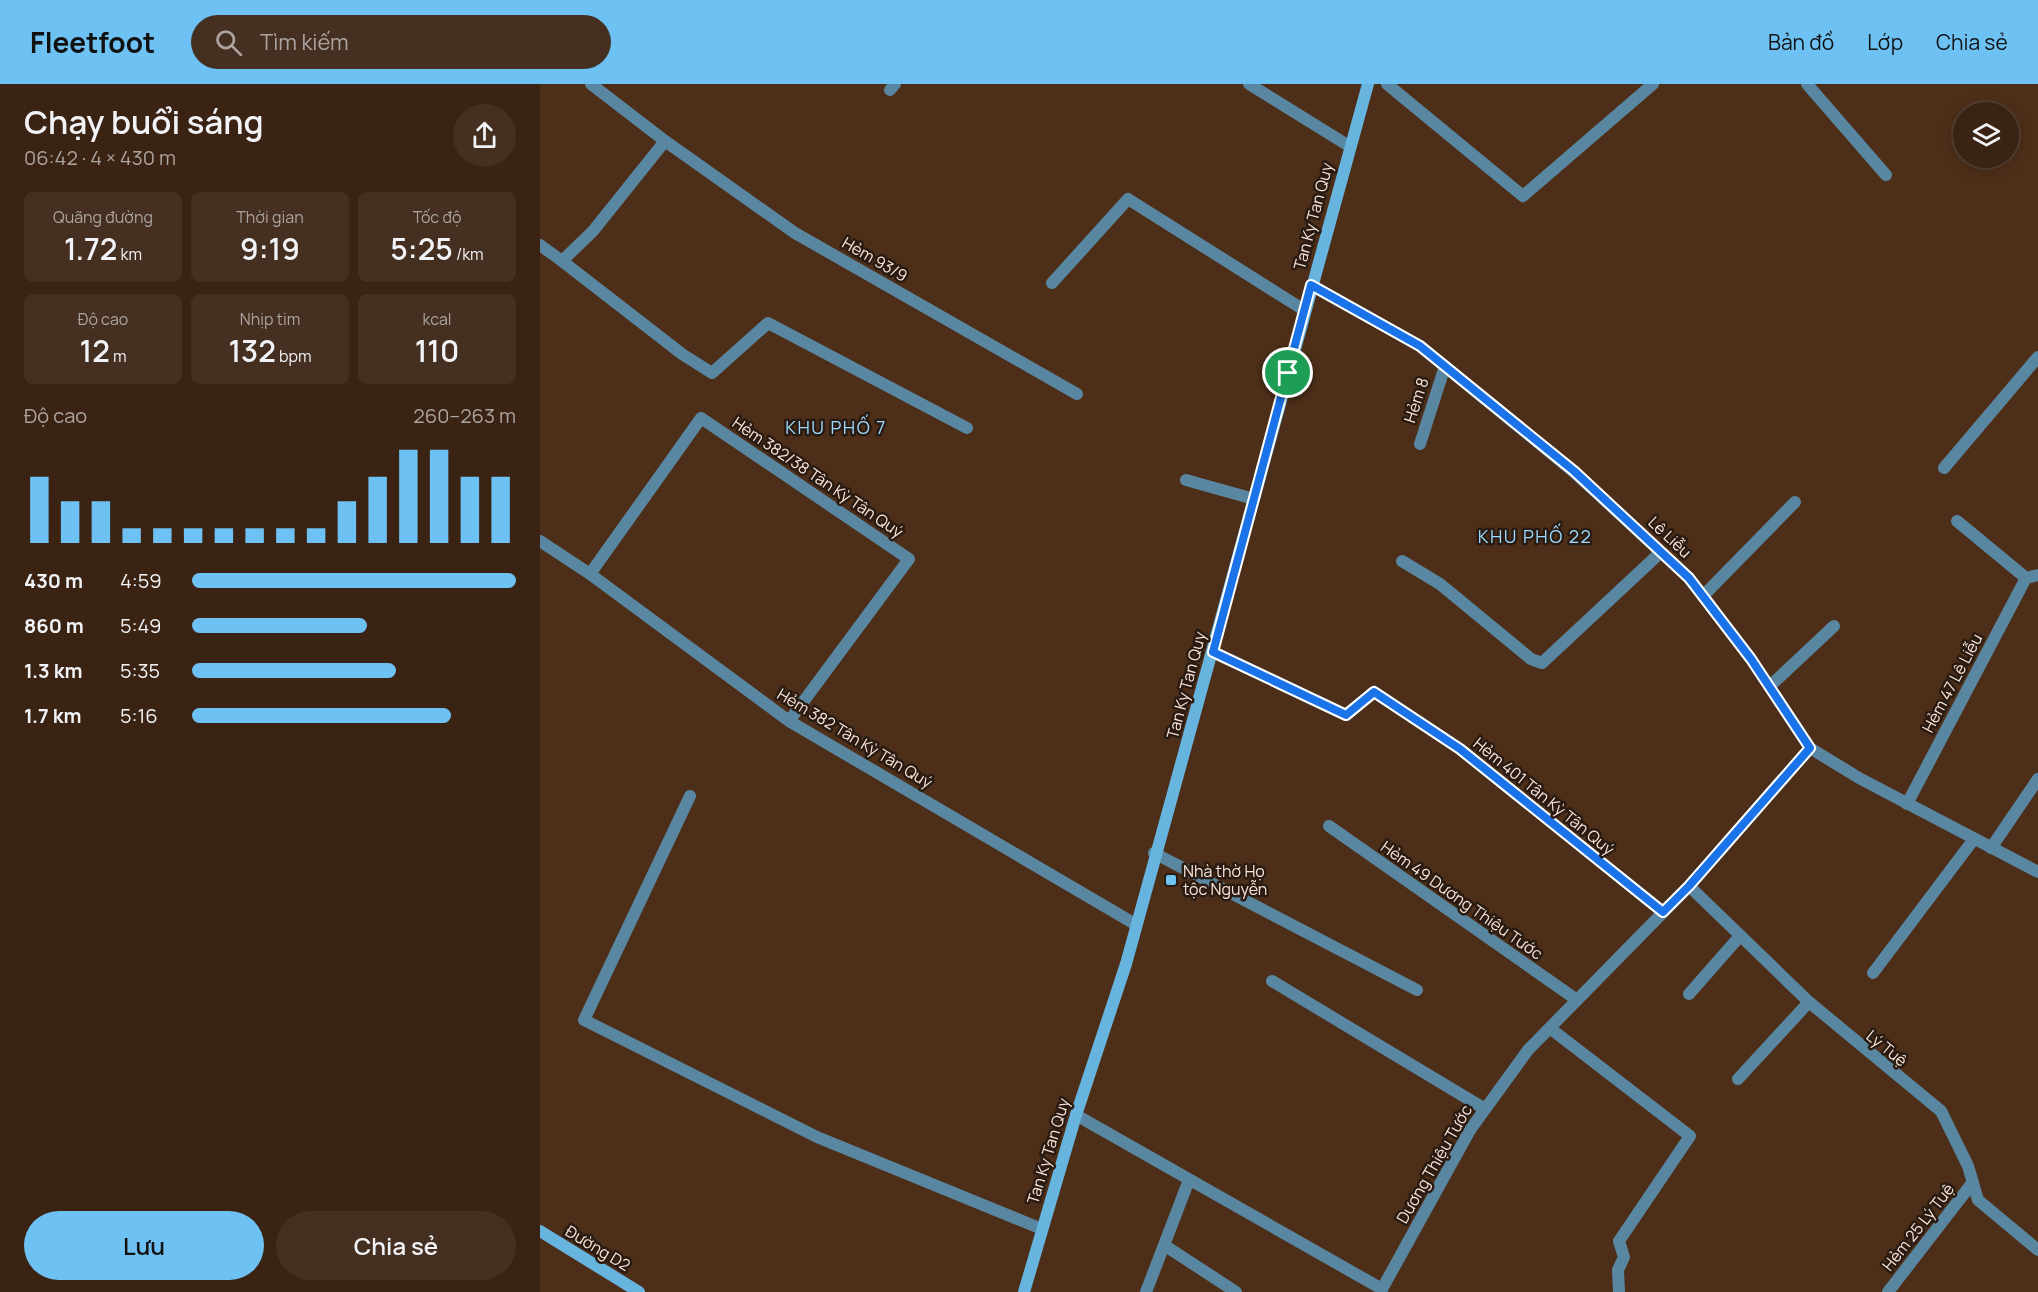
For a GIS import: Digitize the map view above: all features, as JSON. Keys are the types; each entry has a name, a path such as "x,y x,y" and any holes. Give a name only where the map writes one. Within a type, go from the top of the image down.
{"main road":[{"name":"Tan Ky Tan Quy","path":"1024,1292 1076,1115 1126,964 1154,853 1213,652 1304,310 1368,84"},
{"name":"Đường D2","path":"540,1231 639,1292"}],"street":[{"name":"Hẻm 93/9","path":"591,84 665,141 795,233 1077,394"},
{"path":"1249,84 1349,146"},
{"path":"1387,84 1523,196 1653,84"},
{"path":"1807,84 1887,175"},
{"path":"562,261 593,231 665,141"},
{"path":"1052,283 1128,199 1304,310"},
{"path":"540,244 682,354 712,373 768,323 967,429"},
{"name":"Lê Liễu","path":"1311,285 1420,346 1574,471 1689,578 1770,686 1810,748 1907,804 2038,872"},
{"path":"1944,468 2038,357"},
{"name":"Hẻm 8","path":"1420,444 1445,366"},
{"name":"Hẻm 382/38 Tân Kỳ Tân Quý","path":"590,574 701,418 909,559 789,721"},
{"path":"1185,480 1254,499"},
{"path":"1702,596 1795,502"},
{"name":"Hẻm 47 Lê Liễu","path":"1907,804 2032,576 1956,521"},
{"name":"Hẻm 382 Tân Kỳ Tân Quý","path":"540,541 590,574 789,721 1135,924"},
{"path":"1401,561 1440,584 1531,659 1542,663 1661,552"},
{"path":"1770,686 1834,626"},
{"name":"Hẻm 401 Tân Kỳ Tân Quý","path":"1213,652 1346,715 1374,692 1460,749 1663,912"},
{"name":"Dương Thiệu Tước","path":"1076,1115 1383,1289 1470,1130 1528,1050 1689,886 1810,748"},
{"path":"1991,848 2038,778"},
{"path":"690,796 584,1020 817,1137 1042,1228"},
{"name":"Hẻm 49 Dương Thiệu Tước","path":"1329,826 1576,1000"},
{"path":"1873,973 1974,839"},
{"path":"1154,853 1417,990"},
{"name":"Lý Tuệ","path":"1689,886 1809,1002 1862,1049 1941,1112 1968,1166 1978,1200 2038,1250"},
{"path":"1689,994 1740,936"},
{"path":"1272,981 1485,1109"},
{"path":"1738,1078 1809,1002"},
{"path":"1551,1029 1690,1136 1619,1241 1624,1257 1618,1270 1619,1292"},
{"path":"1146,1292 1189,1180"},
{"name":"Hẻm 25 Lý Tuệ","path":"1888,1292 1973,1182"},
{"path":"1164,1245 1236,1292"}],"place":[{"name":"Nhà thờ Họ tộc Nguyễn","path":"1171,880"}],"district":[{"name":"KHU PHỐ 7","path":"836,428"},
{"name":"KHU PHỐ 22","path":"1535,537"}],"route":[{"path":"1311,285 1420,346 1574,471 1689,578 1770,686 1810,748 1689,886 1663,912 1460,749 1374,692 1346,715 1213,652 1288,373 1311,285"}]}
